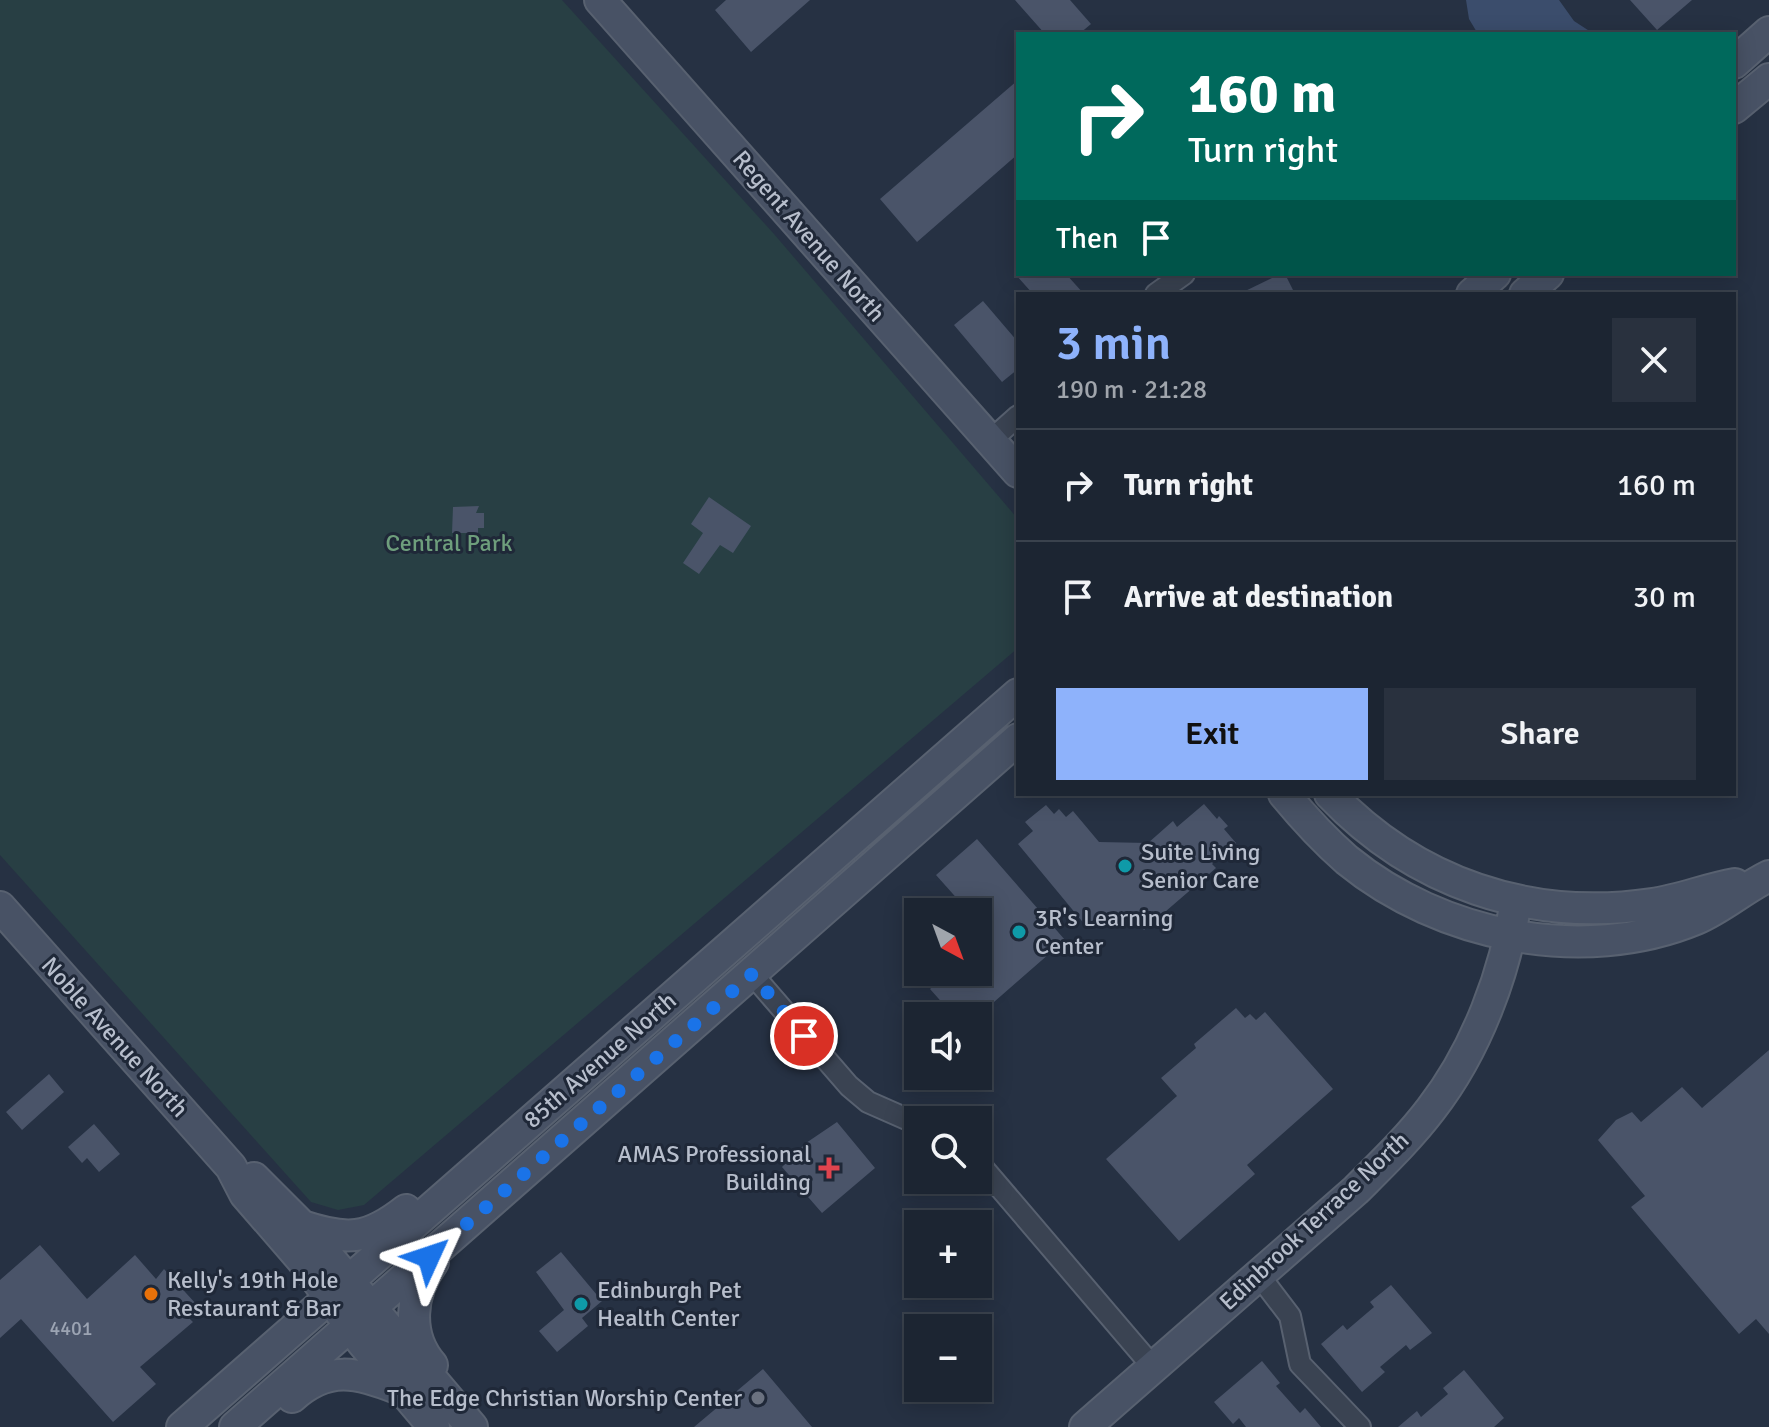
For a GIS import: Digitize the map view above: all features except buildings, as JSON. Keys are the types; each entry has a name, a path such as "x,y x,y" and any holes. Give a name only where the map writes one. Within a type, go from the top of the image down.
{"main road":[{"name":"Regent Avenue North","path":"600,0 1016,470"},
{"path":"1736,61 1769,32"},
{"path":"1736,106 1769,79"},
{"path":"1474,292 1493,276"},
{"path":"1527,292 1546,276"},
{"name":"85th Avenue North","path":"182,1427 1016,696"},
{"name":"85th Avenue North","path":"235,1427 1016,741"},
{"path":"1286,796 1347,860 1384,886 1439,914 1511,934 1574,942 1630,938 1698,918 1767,877"},
{"path":"1332,796 1373,835 1412,861 1451,880 1516,900 1577,908 1616,907 1681,898 1767,877"},
{"name":"Edinbrook Terrace North","path":"1085,1427 1356,1190 1432,1108 1480,1022 1505,957 1516,900"},
{"name":"Noble Avenue North","path":"0,907 231,1167 245,1194 303,1261 339,1290"},
{"path":"302,1226 347,1237 382,1228 415,1204 551,1084 580,1077"},
{"name":"Noble Avenue North","path":"231,1167 259,1180 302,1226 339,1290"},
{"path":"451,1237 418,1285 415,1328 427,1359 475,1416 479,1427"},
{"path":"339,1290 360,1318 403,1390 434,1427"},
{"path":"360,1318 472,1427"},
{"path":"257,1427 298,1391 324,1377 358,1374 403,1390"}],"street":[{"path":"1159,292 1181,276"},
{"path":"990,441 1016,418"},
{"path":"752,974 849,1086 878,1107 904,1118"},
{"path":"992,1178 1153,1367"},
{"path":"1258,1274 1290,1316 1300,1364 1360,1427"}],"green space":[{"name":"Central Park","path":"0,0 562,0 774,234 1016,517 1016,650 364,1205 338,1210 311,1202 0,855"}],"water":[{"path":"1466,0 1559,0 1574,21 1591,32 1477,32 1469,19"}],"place":[{"name":"Suite Living Senior Care","path":"1125,866"},
{"name":"3R's Learning Center","path":"1019,932"},
{"name":"AMAS Professional Building","path":"829,1168"},
{"name":"Kelly's 19th Hole Restaurant & Bar","path":"151,1294"},
{"name":"Edinburgh Pet Health Center","path":"581,1304"},
{"name":"The Edge Christian Worship Center","path":"758,1398"}],"route":[{"path":"429,1257 752,974 804,1036"}]}
